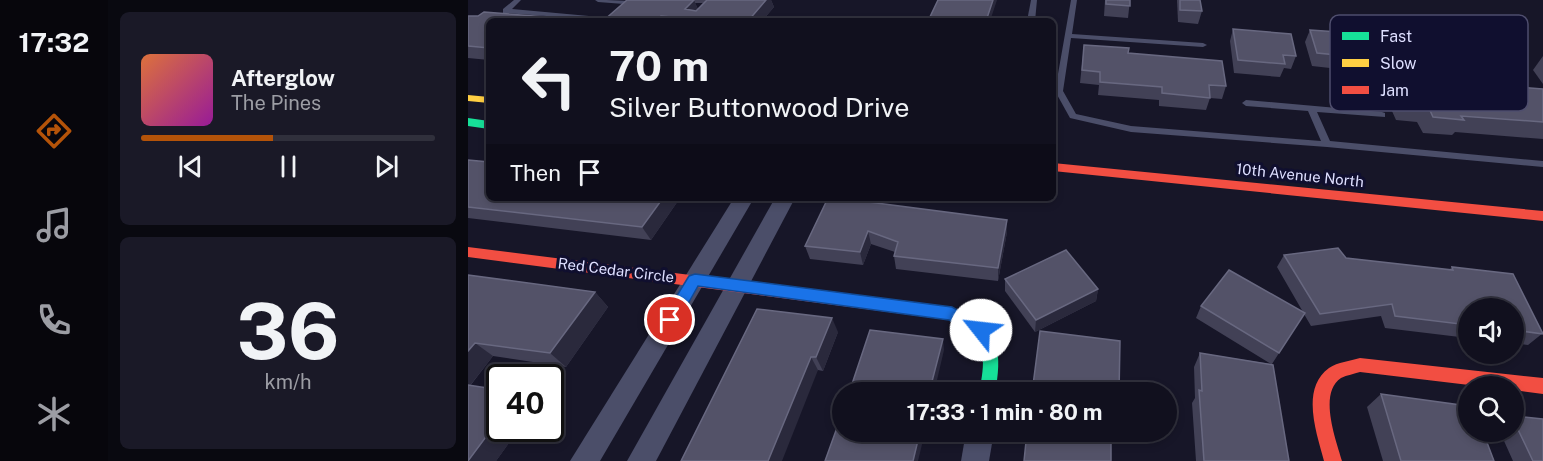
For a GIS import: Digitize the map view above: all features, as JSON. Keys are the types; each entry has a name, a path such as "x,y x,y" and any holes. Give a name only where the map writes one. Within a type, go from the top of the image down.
{"street":[{"path":"468,98 486,100"},
{"path":"468,122 486,124"},
{"name":"10th Avenue North","path":"1056,167 1543,216"},
{"path":"584,461 742,201"},
{"path":"641,461 783,201"},
{"name":"Red Cedar Circle","path":"468,252 952,314 981,330 991,348 992,368 989,382"},
{"path":"1333,461 1322,412 1323,391 1333,375 1342,371 1360,365 1543,386"},
{"path":"975,461 978,442"}],"lane":[{"path":"518,0 506,11 589,18"},
{"path":"598,0 644,3"},
{"path":"1031,18 1035,0"},
{"path":"1074,0 1059,91 1073,116 1131,129 1543,164"},
{"path":"615,18 632,3"},
{"path":"1068,36 1203,45"},
{"path":"1056,51 1065,52"},
{"path":"1245,103 1382,115"},
{"path":"1312,110 1327,144"}],"building":[{"path":"627,0 694,0 685,9 696,11 707,0 766,0 751,18 661,16 659,18 606,18"},
{"path":"938,0 993,0 987,18 929,18"},
{"path":"1106,0 1130,0 1130,6 1106,4"},
{"path":"1180,0 1200,0 1202,11 1180,10"},
{"path":"484,12 560,18 486,18 486,48 468,46 468,16 478,16"},
{"path":"1233,29 1291,34 1296,56 1283,55 1285,64 1238,60"},
{"path":"1310,30 1330,31 1330,54 1317,53"},
{"path":"1084,45 1129,48 1128,53 1222,61 1226,86 1209,85 1210,98 1162,93 1162,87 1100,82 1100,72 1082,70"},
{"path":"1528,88 1543,89 1543,122 1461,116 1464,120 1433,117 1430,111 1528,111"},
{"path":"468,160 486,162 486,201 661,201 642,227 468,207"},
{"path":"827,201 861,201 1007,220 998,268 894,256 898,242 868,231 860,252 805,246"},
{"path":"1338,248 1346,258 1513,274 1543,334 1524,331 1524,298 1458,298 1458,324 1395,316 1392,304 1320,314 1284,255"},
{"path":"1066,250 1098,289 1036,320 1005,279"},
{"path":"1229,270 1305,313 1279,353 1201,306"},
{"path":"468,275 595,292 550,353 475,343 468,351"},
{"path":"757,309 832,318 816,357 811,357 768,461 681,461"},
{"path":"870,330 943,339 932,382 853,382"},
{"path":"1040,331 1120,341 1119,382 1033,382"},
{"path":"1200,353 1273,365 1289,461 1204,461 1199,390 1202,391"},
{"path":"468,385 486,388 486,437 468,461"},
{"path":"1381,394 1458,405 1458,442 1487,442 1494,461 1401,461"},
{"path":"1524,417 1543,419 1543,461 1533,461 1524,442"},
{"path":"832,442 918,442 913,461 825,461"},
{"path":"1026,442 1111,442 1111,461 1024,461"}],"traffic: fast":[{"path":"468,122 486,125"},
{"path":"961,319 973,325 987,340 991,359 989,382"}],"traffic: slow":[{"path":"468,98 486,100"}],"traffic: jam":[{"path":"1056,167 1543,216"},
{"path":"468,252 952,314 961,319"},
{"path":"1333,461 1322,416 1322,393 1326,383 1333,375 1343,370 1360,365 1543,386"}],"route":[{"path":"670,320 695,280 952,314 981,330"}]}
